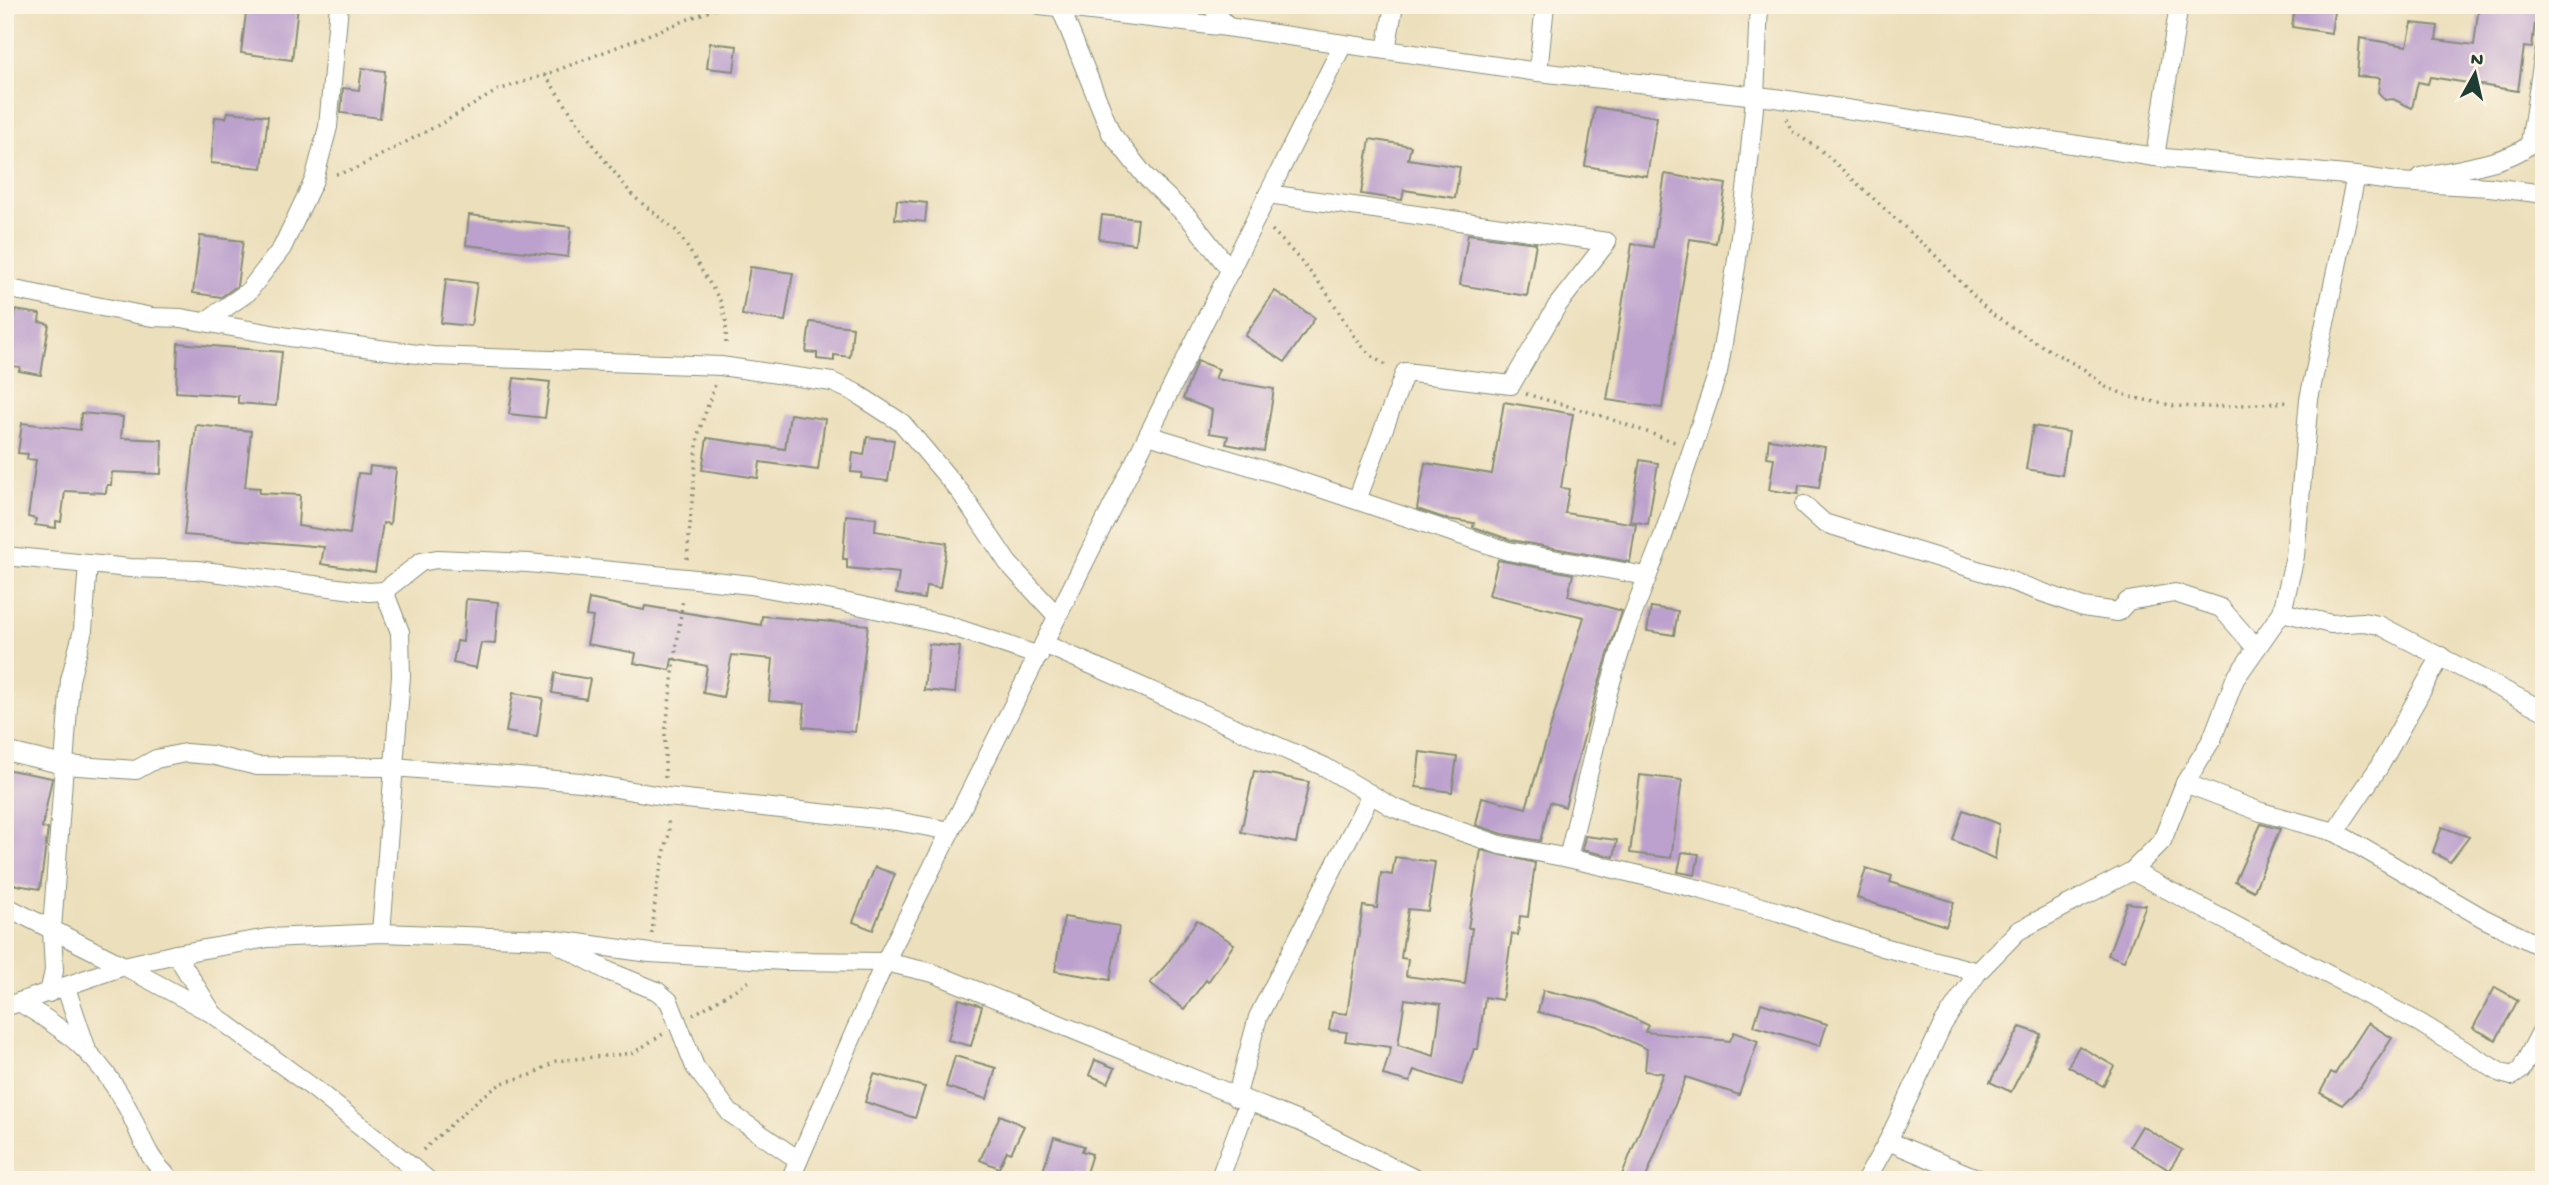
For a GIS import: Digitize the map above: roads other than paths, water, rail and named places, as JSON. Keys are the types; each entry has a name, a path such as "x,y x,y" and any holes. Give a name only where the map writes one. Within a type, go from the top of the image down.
{"street":[{"path":"206,321 248,292 282,247 314,180 328,127 339,5"},
{"path":"1040,5 1227,27 1538,72 1775,98 2155,157 2544,194"},
{"path":"1211,5 1227,27"},
{"path":"1386,50 1394,5"},
{"path":"1538,72 1545,5"},
{"path":"1568,858 1608,692 1627,629 1662,539 1718,372 1736,267 1755,96 1759,5"},
{"path":"2155,157 2179,5"},
{"path":"1061,9 1111,133 1145,176 1190,219 1231,271"},
{"path":"790,1180 885,962 1343,44"},
{"path":"2397,182 2512,157 2526,149 2530,143 2544,52"},
{"path":"1866,1180 1888,1142 1943,1024 1978,972 2018,931 2132,871 2162,841 2185,783 2211,739 2235,679 2282,612 2295,556 2309,399 2356,176"},
{"path":"1268,194 1607,242 1557,306 1511,385 1405,372 1357,500"},
{"path":"5,288 152,317 206,321 289,337 432,356 721,366 832,382 854,392 902,423 961,493 1008,563 1057,616"},
{"path":"1148,435 1357,500 1508,551 1646,576"},
{"path":"1804,505 1824,523 1994,575 2083,607 2118,612 2128,601 2175,593 2221,608 2256,648"},
{"path":"5,556 130,568 197,570 369,592 384,591 421,562 437,559 528,563 751,585 857,605 1042,650 1325,767 1394,808 1500,845 1568,858 1726,897 1883,947 1978,972"},
{"path":"88,564 83,631 71,680 52,929 54,971 58,990 87,1049 126,1105 146,1151 162,1172 172,1180"},
{"path":"381,933 401,676 400,632 384,591"},
{"path":"2282,612 2331,624 2363,622 2379,625 2544,711"},
{"path":"2334,832 2379,767 2441,656"},
{"path":"5,751 64,765 136,770 156,759 185,753 211,755 257,765 393,767 581,782 667,797 896,821 951,831"},
{"path":"2185,783 2261,813 2334,832 2483,918 2544,948"},
{"path":"1219,1180 1242,1100 1258,1017 1371,794"},
{"path":"2132,871 2420,1023 2501,1073 2512,1076 2521,1070 2544,1026"},
{"path":"5,906 213,1014 316,1090 428,1180"},
{"path":"12,1005 124,966 268,938 381,933 549,939 649,953 785,961 885,962 933,973 1303,1123 1417,1180"},
{"path":"549,939 608,971 657,990 669,1001 695,1067 730,1113 797,1159"},
{"path":"176,954 213,1014"},
{"path":"12,1005 58,1026 87,1049"},
{"path":"1888,1142 1981,1180"}]}
